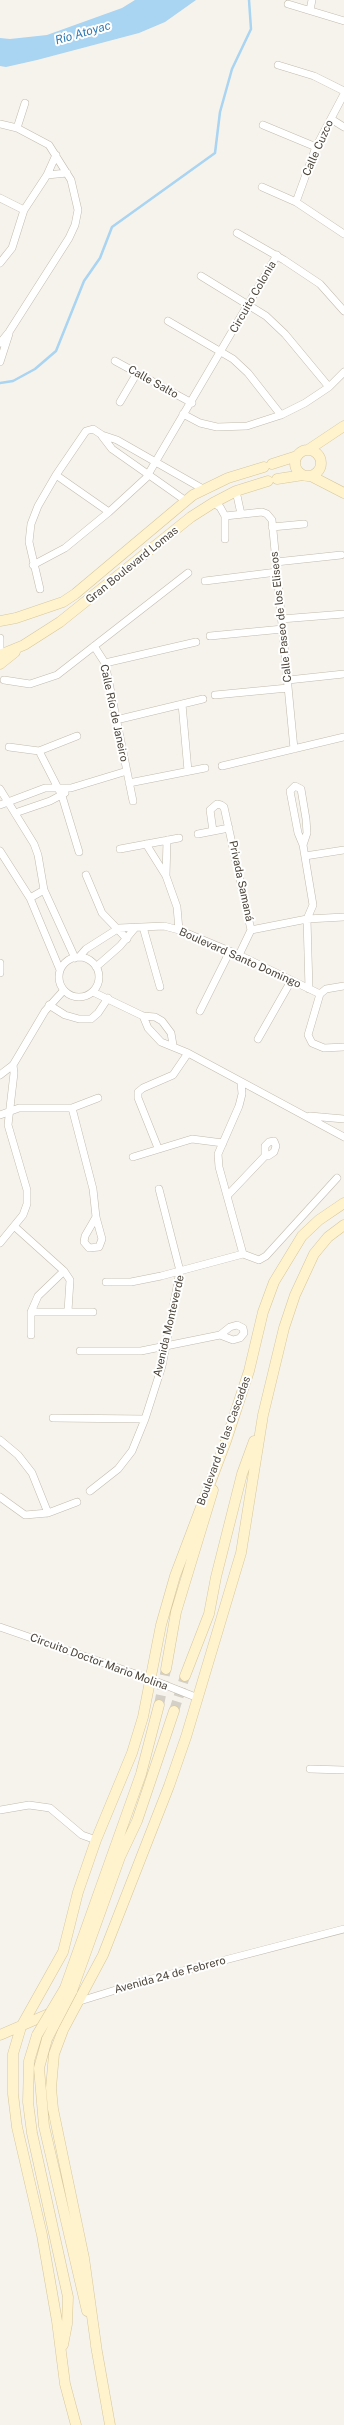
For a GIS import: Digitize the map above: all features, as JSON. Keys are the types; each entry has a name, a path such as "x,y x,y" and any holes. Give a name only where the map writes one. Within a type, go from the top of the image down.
{"main road":[{"path":"344,426 297,456 295,465 307,475 341,492 344,500"},
{"path":"307,475 321,468 321,460 317,453 308,450"},
{"name":"Gran Boulevard Lomas","path":"0,621 16,618 63,602 75,594 186,501 203,489 240,473 268,466 297,456"},
{"path":"240,473 240,490"},
{"name":"Gran Boulevard Lomas","path":"0,655 24,645 60,622 171,534 213,503 240,490 272,480 307,475"},
{"path":"161,522 171,534"},
{"path":"0,664 24,645"},
{"name":"Boulevard de las Cascadas","path":"76,2425 65,2384 61,2350 42,2235 15,2111 13,2054 21,2027 62,1952 71,1926 78,1892 96,1840 132,1753 150,1679 161,1625 183,1551 226,1441 249,1371 263,1312 274,1282 302,1236 319,1220 344,1203"},
{"path":"110,2425 97,2352 84,2258 62,2160 51,2088 54,2054 63,2030 80,2001 103,1955 169,1786 198,1698 241,1552 263,1415 284,1328 306,1270 328,1237 344,1224"},
{"path":"185,1676 210,1614 216,1577 242,1474 263,1415"},
{"path":"166,1669 176,1612 207,1514 226,1441"},
{"path":"61,2350 67,2324 68,2296 32,2133 28,2102 29,2061 37,2035 68,1990 140,1774 159,1705"},
{"path":"97,2352 82,2297 44,2126 39,2068 47,2040 120,1857 137,1821 174,1711"},
{"name":"Avenida 24 de Febrero","path":"0,2035 80,2001"}],"street":[{"path":"310,10 312,0"},
{"path":"288,4 344,21"},
{"path":"278,65 314,76 344,91"},
{"name":"Calle Cuzco","path":"296,202 316,147 344,94"},
{"path":"17,128 25,103"},
{"path":"331,119 344,127"},
{"path":"0,124 17,128 49,145 67,173 76,195 78,210 75,225 9,332 0,343"},
{"path":"263,126 316,147"},
{"path":"0,263 12,248 24,210 47,175 56,156"},
{"path":"47,175 67,173"},
{"path":"262,186 296,202 344,234"},
{"path":"0,198 24,210"},
{"path":"237,232 277,255"},
{"name":"Circuito Colonia","path":"33,566 64,548 110,512 137,487 148,474 183,414 192,403 277,255 320,284 344,311"},
{"path":"201,276 266,316 285,334 329,387"},
{"path":"168,321 222,351 248,373 281,415"},
{"path":"0,362 9,332"},
{"name":"Calle Salto","path":"115,361 192,403"},
{"path":"183,414 200,423 226,428 247,426 281,415 305,403 329,387 344,372"},
{"path":"120,402 137,373"},
{"path":"40,589 33,566 29,542 31,524 38,506 56,475 86,431 93,429 102,435 117,440 203,489"},
{"path":"102,435 112,449 186,501"},
{"path":"56,475 110,512"},
{"path":"240,490 241,514"},
{"path":"213,503 220,507 225,516 225,539"},
{"path":"225,516 241,514 267,514 272,520 272,527 304,524"},
{"name":"Calle Paseo de los Eliseos","path":"272,527 294,749"},
{"path":"276,562 341,555"},
{"path":"205,581 277,572"},
{"path":"4,680 30,684 57,675 188,573"},
{"path":"282,619 344,614"},
{"path":"210,636 282,629"},
{"path":"0,638 0,649"},
{"path":"104,663 196,642"},
{"name":"Calle Río de Janeiro","path":"94,646 104,663 133,802"},
{"path":"288,680 344,674"},
{"path":"215,695 288,688"},
{"path":"116,720 203,699"},
{"path":"182,704 188,771"},
{"path":"9,747 39,751 77,736"},
{"path":"222,766 344,737"},
{"path":"39,751 62,796 79,852"},
{"path":"129,783 205,768"},
{"path":"16,813 62,796 71,788 127,771"},
{"path":"3,804 45,788 58,786 71,788"},
{"path":"303,845 306,833 306,819 301,789 295,786 290,791 298,833 303,845 313,905 307,919 309,989"},
{"path":"0,789 3,804 16,813 38,855 44,890 77,957"},
{"name":"Privada Samaná","path":"214,831 210,810 217,804 224,807 251,930 239,955"},
{"path":"198,834 229,828"},
{"path":"120,849 179,838"},
{"path":"166,876 167,840"},
{"path":"146,844 166,876 177,907 179,930"},
{"path":"305,856 344,850"},
{"path":"0,851 30,898 60,970"},
{"path":"86,875 102,913 119,928 127,939"},
{"path":"30,898 44,890"},
{"path":"251,930 307,919 344,917"},
{"name":"Boulevard Santo Domingo","path":"119,928 164,926 179,930 239,955 320,994"},
{"path":"96,967 139,927 160,987"},
{"path":"77,957 86,958 96,967 98,980 92,992 83,997 72,996 64,990 59,980 60,970 64,964 77,957 86,949 119,928"},
{"path":"200,1011 230,951"},
{"path":"0,963 0,973"},
{"path":"258,1039 291,981"},
{"path":"344,986 326,989 320,994 308,1034 309,1040 312,1044 324,1048 344,1047"},
{"path":"0,1075 13,1064 49,1005 64,990"},
{"path":"92,992 108,998 143,1016 156,1017 162,1021 171,1034 173,1045"},
{"path":"49,1005 65,1015 79,1019 91,1019 98,1013 108,998"},
{"path":"143,1016 154,1037 167,1044 173,1045 241,1083 344,1137"},
{"path":"158,1148 138,1098 138,1092 143,1088 173,1075 188,1053"},
{"path":"0,1243 25,1210 27,1190 8,1125 14,1081 13,1064"},
{"path":"241,1083 242,1094 239,1106 218,1154 219,1167 228,1195 243,1254 259,1260 266,1256 336,1178"},
{"path":"8,1125 0,1115 9,1111 19,1108 72,1108 98,1098"},
{"path":"72,1108 93,1189 96,1217"},
{"path":"306,1116 344,1119"},
{"path":"133,1157 158,1148 199,1139 223,1144"},
{"path":"228,1195 266,1156"},
{"path":"106,1282 131,1282 180,1271 159,1189"},
{"path":"14,1226 64,1271 70,1280 68,1311"},
{"name":"Avenida Monteverde","path":"90,1491 118,1469 132,1451 145,1419 162,1366 180,1271 243,1254"},
{"path":"31,1335 30,1312 38,1296 64,1271"},
{"path":"30,1312 93,1312"},
{"path":"80,1351 141,1351 220,1335"},
{"path":"53,1418 145,1419"},
{"path":"0,1440 18,1454 32,1473 48,1513"},
{"path":"0,1497 25,1515 48,1513 77,1502"},
{"name":"Circuito Doctor Mario Molina","path":"0,1627 150,1679 198,1698"},
{"path":"310,1769 344,1770"},
{"path":"0,1810 29,1804 50,1808 82,1835 96,1840"},
{"name":"Avenida 24 de Febrero","path":"80,2001 148,1980 344,1930"}],"water":[{"name":"Río Atoyac","path":"135,0 196,0 165,22 139,33 37,60 6,67 0,66 0,38 10,39 47,35 122,8"}],"waterway":[{"path":"0,383 13,381 35,369 56,351 84,281 100,258 112,227 215,153 220,112 232,69 251,29 249,0"}],"tunnel":[{"path":"159,1705 166,1669"},
{"path":"174,1711 185,1676"}]}
